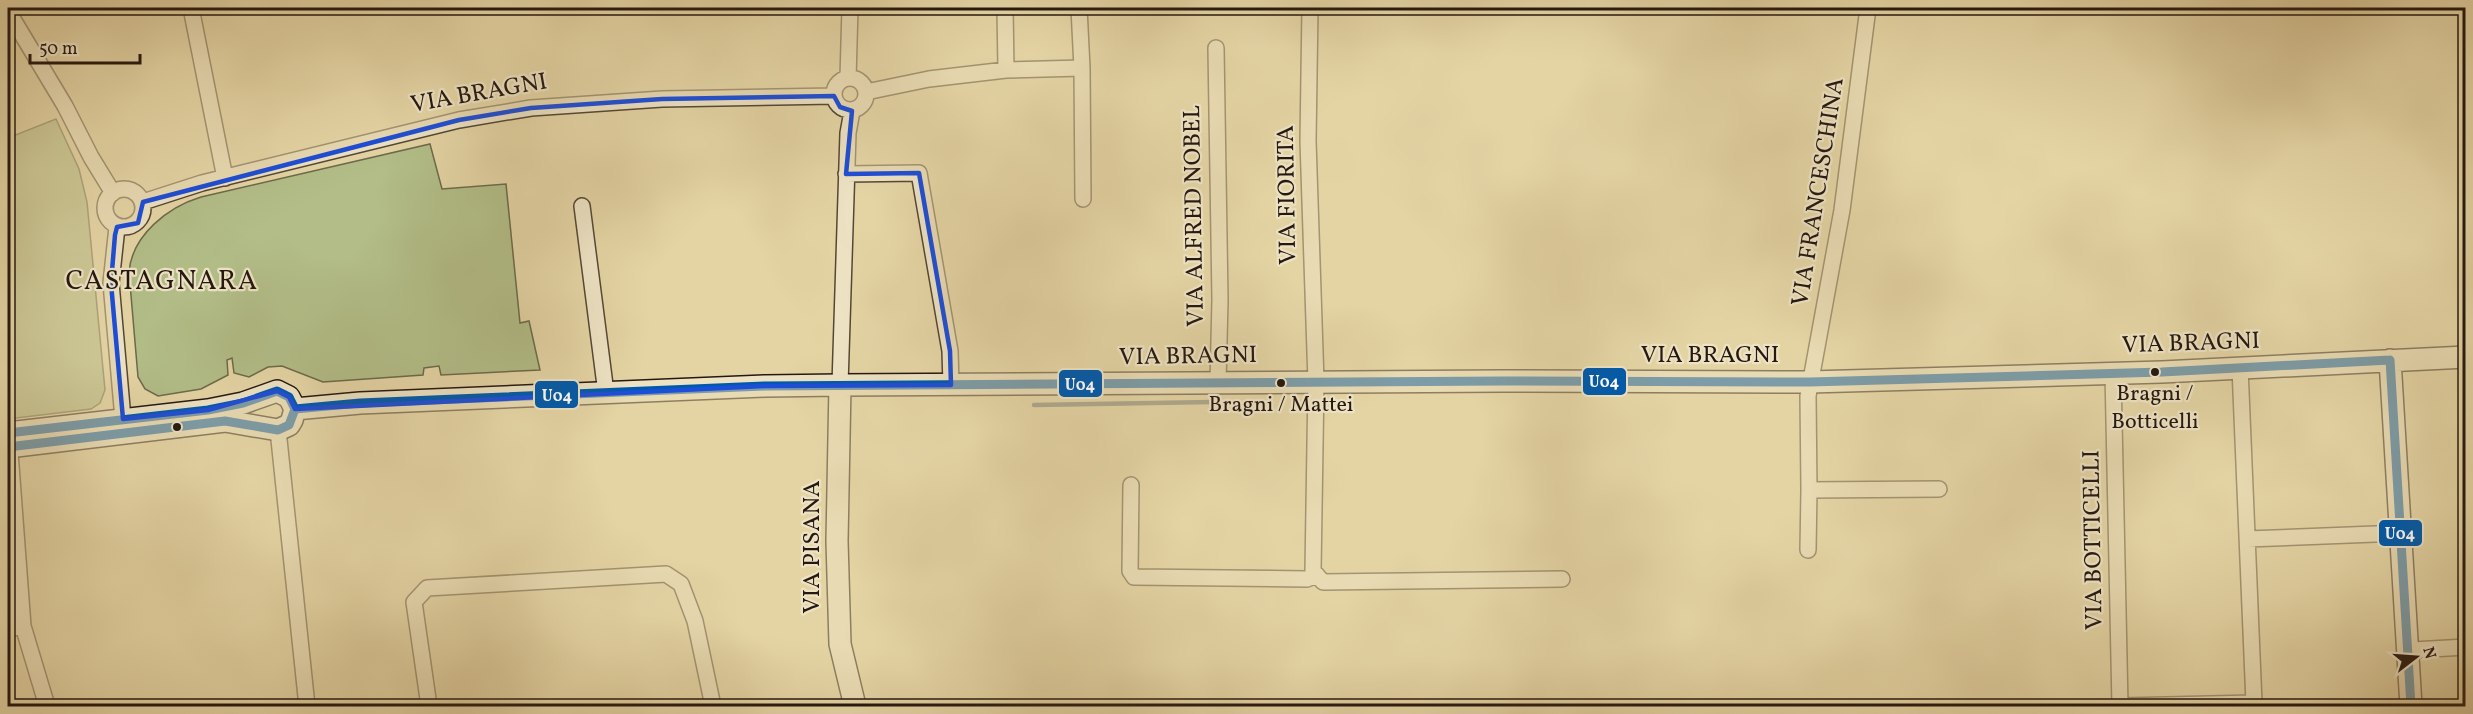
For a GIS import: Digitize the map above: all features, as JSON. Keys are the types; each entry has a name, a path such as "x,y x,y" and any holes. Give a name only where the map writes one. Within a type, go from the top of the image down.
{"street":[{"path":"191,8 225,178"},
{"path":"848,78 850,8"},
{"path":"1005,8 1006,70"},
{"path":"1079,8 1083,199"},
{"name":"VIA FIORITA","path":"1310,8 1308,141 1316,382 1313,571 1317,575"},
{"name":"VIA FRANCESCHINA","path":"1810,382 1842,210 1868,8"},
{"path":"8,11 65,106 91,157 113,193"},
{"name":"VIA ALFRED NOBEL","path":"1216,48 1220,300 1218,382"},
{"path":"866,92 929,79 1006,70 1082,68"},
{"path":"840,385 848,133 852,111 863,104 866,92 860,81 848,78 837,84 834,96 840,107 852,111"},
{"name":"VIA BRAGNI","path":"143,202 225,178 459,120 531,108 662,99 834,96"},
{"path":"846,174 919,173 950,351 951,386"},
{"path":"121,189 138,194 143,202 143,213 138,223 128,228 117,227 109,221 105,211 106,201 113,193 121,189"},
{"path":"582,206 606,393"},
{"path":"117,227 111,283 124,426"},
{"name":"VIA BRAGNI","path":"295,409 382,402 840,385 951,386 1218,382 1810,382 2113,373 2466,357"},
{"path":"2390,360 2411,706"},
{"name":"VIA BOTTICELLI","path":"2113,373 2121,706 2254,703 2240,368"},
{"name":"VIA BRAGNI","path":"1808,550 1808,396 1810,382"},
{"name":"VIA PISANA","path":"840,385 837,541 840,644 855,706"},
{"path":"47,706 23,626 8,440 124,426 243,403 277,391 284,393 293,402 295,409 292,420 271,428 225,421 124,426"},
{"path":"264,395 256,410 259,422 271,428"},
{"path":"271,428 307,706"},
{"path":"1131,485 1130,572 1134,577 1307,579 1317,575 1323,582 1562,579"},
{"path":"1809,490 1939,489"},
{"path":"2247,539 2401,533"},
{"path":"429,706 414,603 427,588 666,574 681,584 695,621 713,706"},
{"path":"8,629 23,626"},
{"path":"2407,648 2466,647"}],"highlighted area":[{"path":"834,96 840,107 852,111 846,174 919,173 950,351 951,385 765,386 295,409 289,397 277,391 208,410 123,419 111,283 115,235 117,227 138,223 143,202 459,120 531,108 662,99"}],"green space":[{"path":"56,119 79,169 87,202 105,390 100,403 91,409 8,419 8,138"},
{"path":"430,144 442,189 506,184 520,323 529,321 540,370 441,375 439,366 424,368 423,375 323,382 282,366 268,367 249,377 234,373 232,358 227,360 228,375 201,389 158,396 145,389 138,377 129,272 137,246 154,224 176,208 201,197"}],"waterway":[{"path":"1034,405 1212,402"}],"transit line":[{"name":"U04","path":"2390,360 2411,706"},
{"name":"U04","path":"295,409 360,403 765,386 1503,381 1810,382 2162,372 2390,360"},
{"name":"U04","path":"8,433 208,410 243,403 277,391 289,397 295,409 289,425 278,430 225,421 8,447"}],"place":[{"name":"Bragni / Botticelli","path":"2155,372"},
{"name":"Bragni / Mattei","path":"1281,383"}],"district":[{"name":"CASTAGNARA","path":"162,282"}]}
